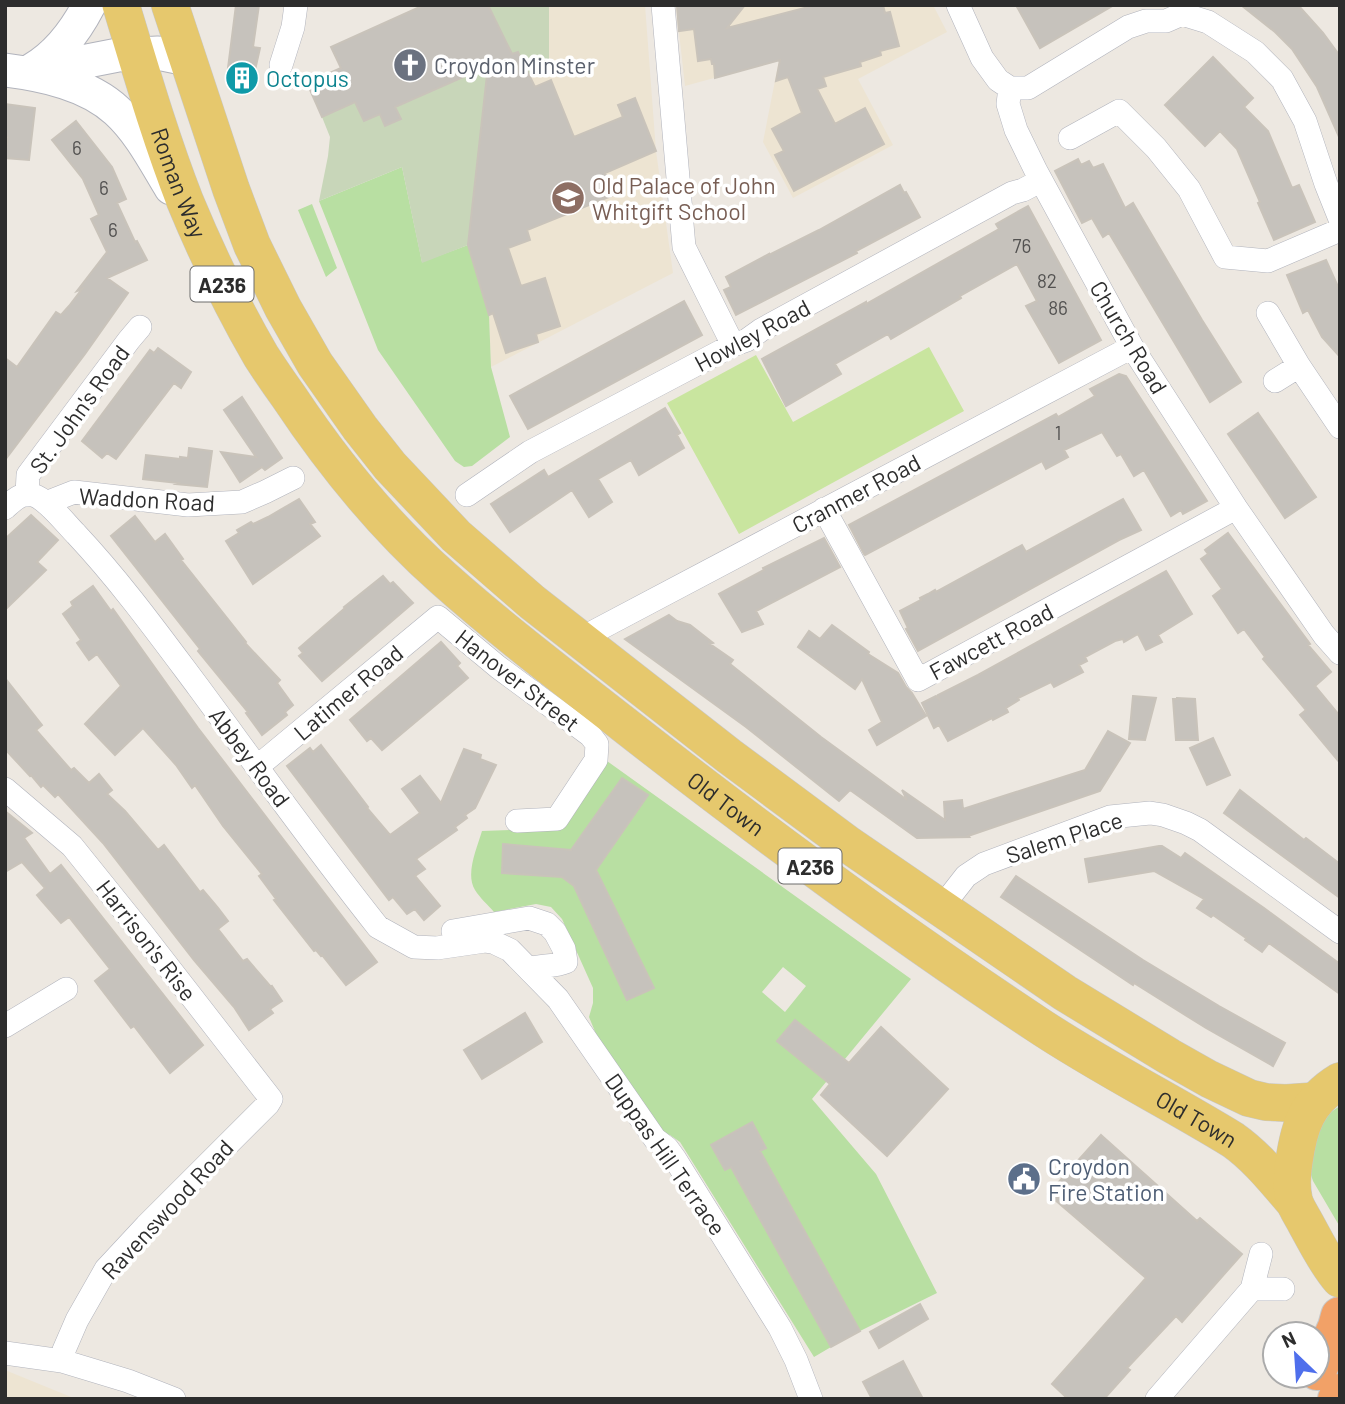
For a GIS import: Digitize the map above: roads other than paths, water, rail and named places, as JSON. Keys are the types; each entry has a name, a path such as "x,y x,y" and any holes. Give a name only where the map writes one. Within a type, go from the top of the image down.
{"highway":[{"path":"1331,1340 1340,1316"},
{"path":"1337,1399 1340,1393"}],"main road":[{"name":"Roman Way","path":"121,5 170,159 224,287 262,358 320,443 356,489"},
{"name":"Roman Way","path":"170,5 231,189 252,245 271,285 329,386 390,466"},
{"name":"Old Town","path":"390,466 456,536 532,602 729,757 849,845 1074,999 1209,1079 1250,1098 1286,1103 1327,1091"},
{"name":"Old Town","path":"356,489 444,579 699,783 845,892 1024,1016 1112,1071 1233,1140 1255,1157 1294,1202 1325,1258 1340,1279"},
{"path":"1294,1202 1292,1176 1301,1126 1327,1091"}],"street":[{"path":"16,72 45,62 64,44 89,5"},
{"path":"281,65 293,27 296,5"},
{"path":"663,5 684,247 733,345"},
{"path":"958,5 982,58 998,80 1010,88 1028,88 1137,23 1166,21 1182,14 1208,22 1255,52 1282,79 1305,121 1340,219"},
{"path":"16,72 136,53 158,53 187,59"},
{"path":"16,72 81,88 104,100 118,112 136,133 197,228"},
{"name":"Church Road","path":"1010,88 1008,104 1016,130 1132,347 1236,508 1324,635 1340,653"},
{"path":"1070,138 1119,111 1156,148 1189,188 1225,257 1268,261 1340,230"},
{"name":"Howley Road","path":"467,495 530,452 747,340 773,323 1012,193 1041,181"},
{"path":"1268,313 1340,427"},
{"name":"St. John's Road","path":"20,498 28,475 140,327"},
{"name":"Cranmer Road","path":"580,639 1132,347"},
{"path":"1275,381 1299,366"},
{"name":"Waddon Road","path":"20,498 74,492 188,505 242,502 293,478"},
{"name":"Abbey Road","path":"20,498 83,542 120,586 378,927 414,947 437,948 485,941"},
{"name":"Fawcett Road","path":"824,509 918,680 1236,508"},
{"name":"Latimer Road","path":"257,767 438,617"},
{"name":"Hanover Street","path":"438,617 498,667 590,735 597,744 596,760 556,819 517,821"},
{"name":"Harrison's Rise","path":"6,790 72,846 270,1096 268,1104"},
{"name":"Salem Place","path":"940,908 966,876 984,864 1110,817 1150,813 1175,819 1200,830 1340,932"},
{"path":"402,940 529,918 547,924 555,932 564,949 566,962 529,969"},
{"name":"Duppas Hill Terrace","path":"485,941 510,950 558,999 655,1139 667,1148 780,1328 811,1399"},
{"path":"5,1026 66,989"},
{"name":"Ravenswood Road","path":"62,1361 77,1320 106,1269 268,1104"},
{"path":"1157,1399 1252,1289 1261,1254"},
{"path":"1252,1289 1283,1289"},
{"path":"5,1353 62,1361 128,1381 174,1399"}],"place":[{"name":"Croydon Minster","path":"410,65"},
{"name":"Octopus","path":"242,78"},
{"name":"Old Palace of John Whitgift School","path":"568,198"},
{"name":"Croydon Fire Station","path":"1024,1179"}]}
